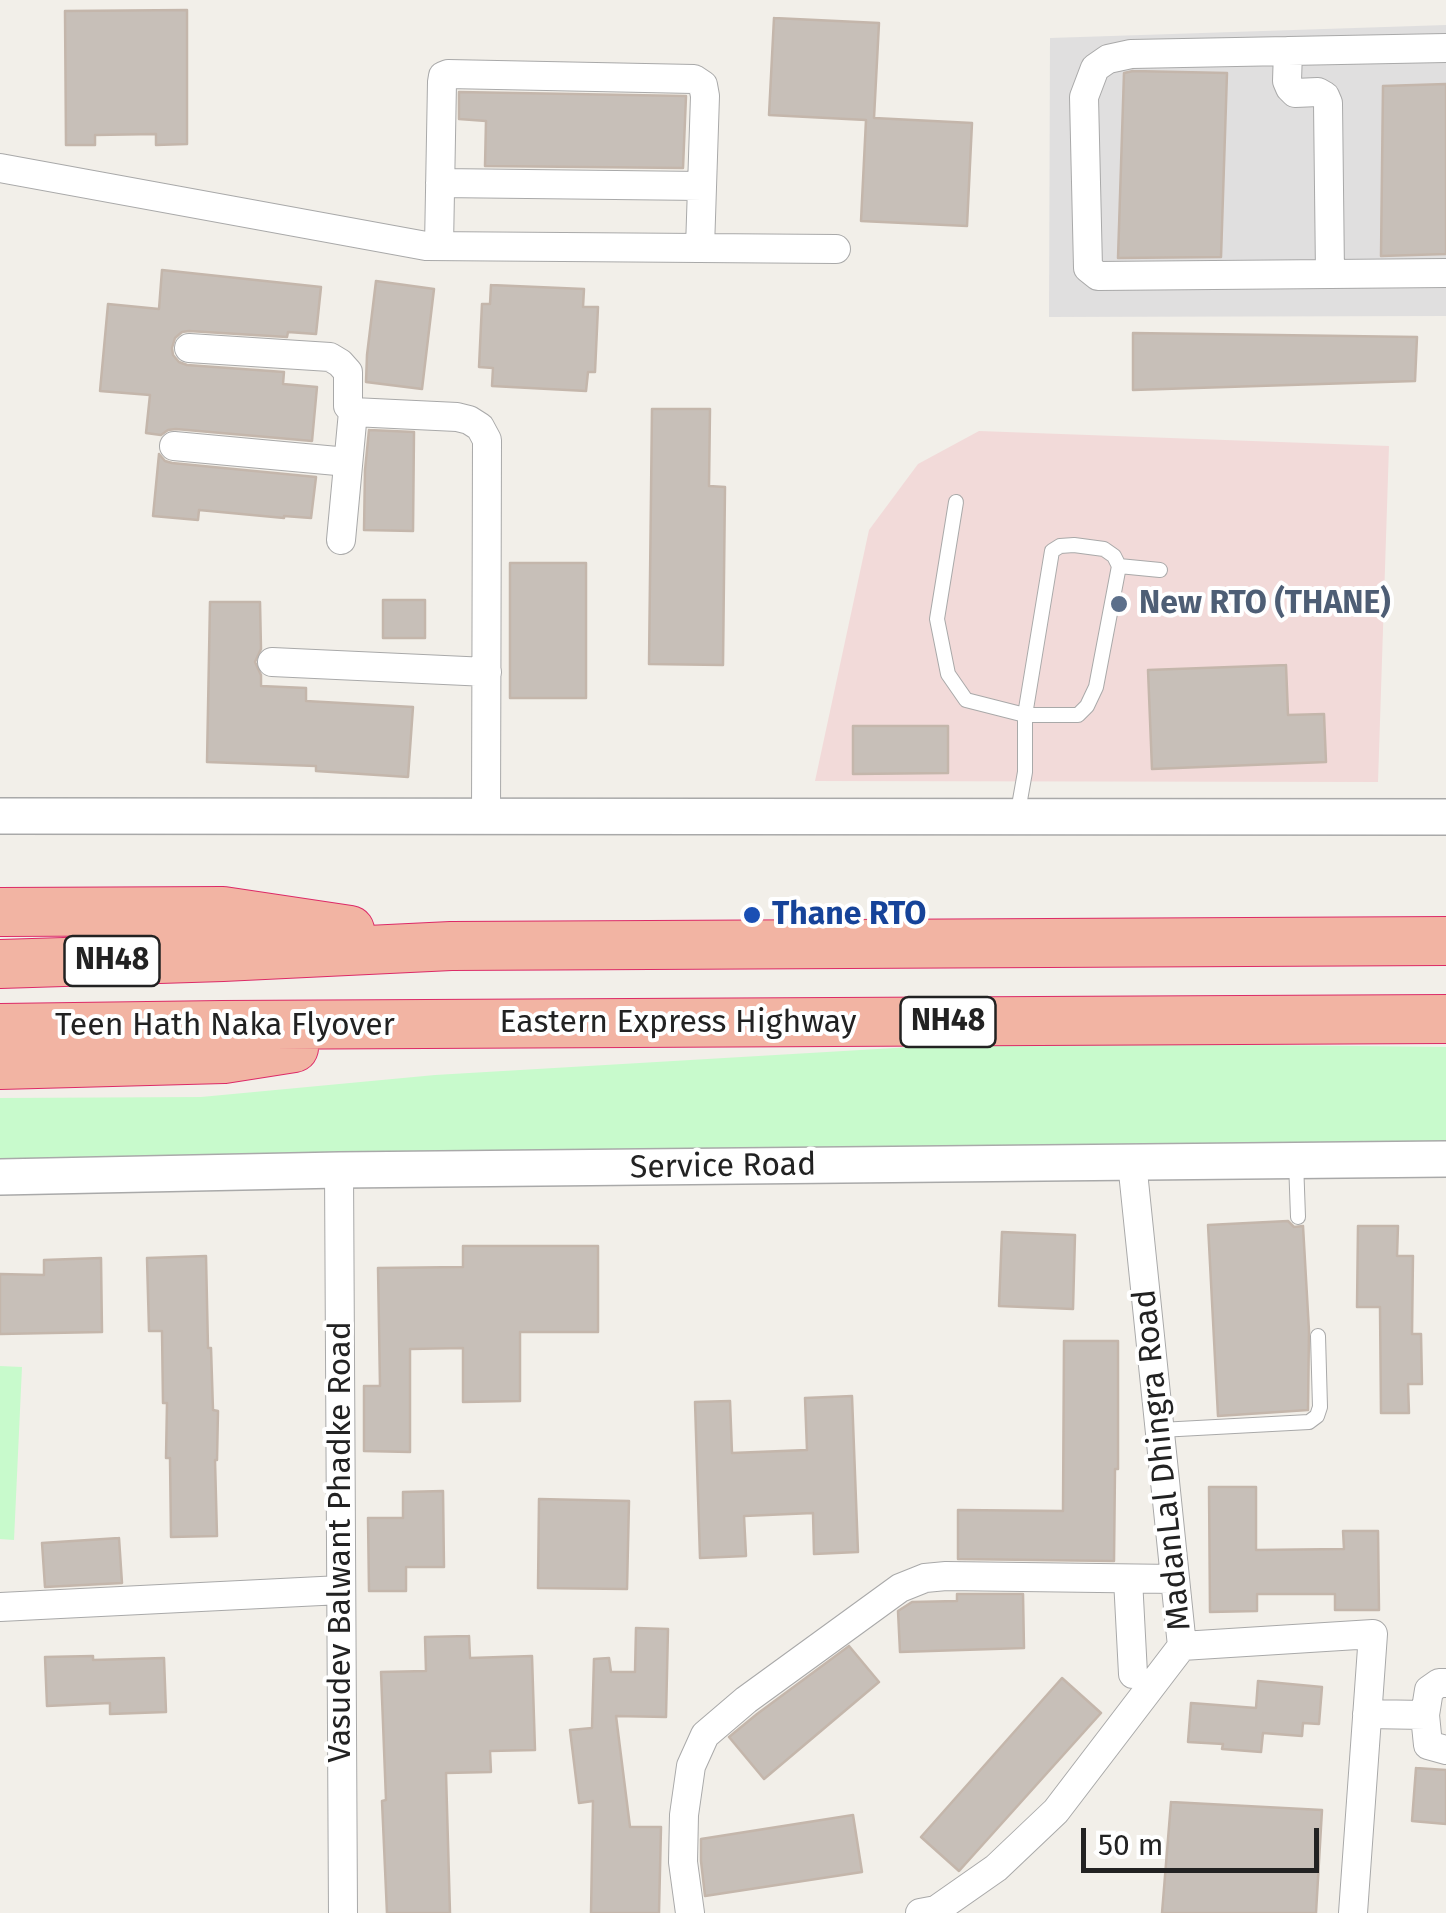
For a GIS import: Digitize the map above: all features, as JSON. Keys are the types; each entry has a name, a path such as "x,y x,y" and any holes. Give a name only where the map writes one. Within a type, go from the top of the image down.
{"highway":[{"path":"0,912 223,911 451,946"},
{"name":"NH48","path":"451,946 1446,940"},
{"name":"Teen Hath Naka Flyover","path":"0,964 451,946"},
{"name":"Eastern Express Highway","path":"451,1024 1446,1019"},
{"path":"0,1066 224,1059 451,1024"},
{"name":"Teen Hath Naka Flyover","path":"0,1028 451,1024"}],"street":[{"path":"1446,48 1131,54 1108,58 1094,68 1084,96 1088,268 1098,276 1446,273"},
{"path":"1288,51 1290,88 1295,92 1318,92 1328,102 1330,274"},
{"path":"439,246 442,82 448,74 694,79 703,85 700,248"},
{"path":"0,168 426,246 836,249"},
{"path":"440,182 702,186"},
{"path":"189,348 330,358 348,372 348,406 352,412 341,540"},
{"path":"352,412 457,417 480,427 486,440 486,817"},
{"path":"174,446 348,462"},
{"path":"272,662 487,672"},
{"path":"0,816 1446,817"},
{"name":"Service Road","path":"0,1177 1446,1159"},
{"name":"MadanLal Dhingra Road","path":"1132,1162 1182,1646 1373,1634 1353,1913"},
{"name":"Vasudev Balwant Phadke Road","path":"339,1170 343,1913"},
{"path":"690,1913 684,1815 690,1766 705,1736 746,1700 900,1588 925,1578 1175,1579"},
{"path":"1128,1578 1133,1674"},
{"path":"0,1606 341,1590"},
{"path":"920,1913 936,1910 996,1868 1056,1811 1182,1646"},
{"path":"1446,1683 1429,1690 1425,1715 1428,1745 1446,1750"},
{"path":"1367,1714 1425,1715"}],"lane":[{"path":"956,502 938,619 948,674 966,700 1026,715 1078,715 1096,686 1119,566 1104,549 1074,545 1052,551 1026,715 1025,772 1017,817"},
{"path":"1119,566 1160,570"},
{"path":"1296,1160 1298,1217"},
{"path":"1160,1430 1309,1422 1320,1407 1318,1336"}],"shaded area":[{"path":"1446,25 1446,316 1049,317 1050,38"},
{"name":"New RTO (THANE)","path":"979,431 1389,446 1378,782 815,781 869,530 918,464"}],"green space":[{"path":"997,1042 1446,1047 1446,1148 0,1162 0,1098 201,1097 435,1075"},
{"path":"0,1366 22,1367 14,1540 0,1539"}],"building":[{"path":"187,10 187,144 156,145 156,134 95,135 95,145 66,145 65,11"},
{"path":"774,18 879,23 874,118 972,123 967,226 861,221 866,120 769,115"},
{"path":"1124,73 1227,73 1221,257 1118,258"},
{"path":"1446,84 1446,254 1381,256 1383,86"},
{"path":"459,92 686,96 683,168 485,166 486,121 459,119"},
{"path":"162,270 321,287 316,334 288,332 287,337 189,331 175,338 172,348 179,362 187,365 284,372 283,384 317,387 312,441 176,429 161,435 146,433 150,395 100,391 108,304 159,309"},
{"path":"376,281 434,289 422,389 366,382"},
{"path":"491,285 584,289 583,307 598,307 595,372 588,372 586,391 492,386 493,368 479,367 482,304 490,304"},
{"path":"1133,333 1417,337 1415,381 1133,390"},
{"path":"652,409 710,409 709,486 725,487 723,665 649,664"},
{"path":"369,430 414,432 413,531 364,530"},
{"path":"159,454 172,463 316,477 311,518 199,510 198,520 153,516"},
{"path":"510,563 586,563 586,698 510,698"},
{"path":"383,600 425,600 425,638 383,638"},
{"path":"210,602 260,602 261,649 255,662 261,686 306,688 306,701 413,707 408,777 316,771 316,766 207,762"},
{"path":"1286,665 1288,715 1324,714 1326,762 1152,769 1148,670"},
{"path":"853,726 948,726 948,773 853,774"},
{"path":"1288,1221 1294,1227 1303,1226 1309,1331 1308,1410 1218,1416 1208,1225"},
{"path":"1358,1226 1398,1226 1397,1256 1413,1256 1412,1334 1421,1334 1422,1384 1408,1384 1409,1413 1381,1413 1380,1307 1357,1307"},
{"path":"1002,1232 1075,1235 1073,1309 999,1306"},
{"path":"463,1246 598,1246 598,1332 520,1332 520,1401 463,1402 463,1348 410,1349 410,1452 364,1451 364,1386 380,1386 378,1268 463,1267"},
{"path":"206,1256 208,1348 213,1410 218,1411 217,1536 171,1537 162,1331 149,1331 147,1258"},
{"path":"101,1258 102,1332 0,1334 0,1274 44,1275 44,1260"},
{"path":"1064,1341 1118,1341 1114,1561 958,1559 958,1510 1063,1511"},
{"path":"852,1396 858,1552 814,1554 813,1513 744,1516 746,1556 700,1558 695,1402 730,1401 732,1453 807,1450 805,1398"},
{"path":"1209,1487 1256,1487 1256,1550 1344,1549 1343,1531 1378,1531 1379,1610 1335,1610 1335,1594 1257,1594 1257,1611 1210,1612"},
{"path":"443,1491 444,1567 406,1567 406,1591 369,1591 368,1518 403,1518 403,1492"},
{"path":"539,1499 629,1501 627,1589 538,1588"},
{"path":"119,1538 122,1583 45,1587 42,1543"},
{"path":"957,1594 1023,1594 1024,1648 900,1652 898,1611 912,1602 957,1601"},
{"path":"636,1628 668,1629 666,1717 616,1716 630,1827 661,1827 659,1913 591,1913 593,1801 579,1803 570,1730 592,1728 594,1659 609,1658 611,1672 635,1672"},
{"path":"469,1636 470,1658 532,1656 535,1750 490,1751 491,1772 446,1773 450,1913 387,1913 381,1672 426,1671 425,1637"},
{"path":"849,1646 879,1682 764,1779 729,1737"},
{"path":"93,1656 93,1660 164,1658 166,1712 110,1714 110,1703 47,1706 45,1657"},
{"path":"1062,1678 1101,1713 959,1871 921,1837"},
{"path":"1258,1681 1322,1687 1319,1724 1303,1723 1302,1736 1263,1733 1261,1752 1188,1742 1191,1703 1256,1708"},
{"path":"1416,1768 1446,1770 1446,1824 1412,1821"},
{"path":"1171,1802 1322,1810 1316,1913 1162,1913"},
{"path":"853,1815 862,1872 705,1896 701,1839"}],"place":[{"name":"New RTO (THANE)","path":"1119,604"},
{"name":"Thane RTO","path":"752,915"}]}
